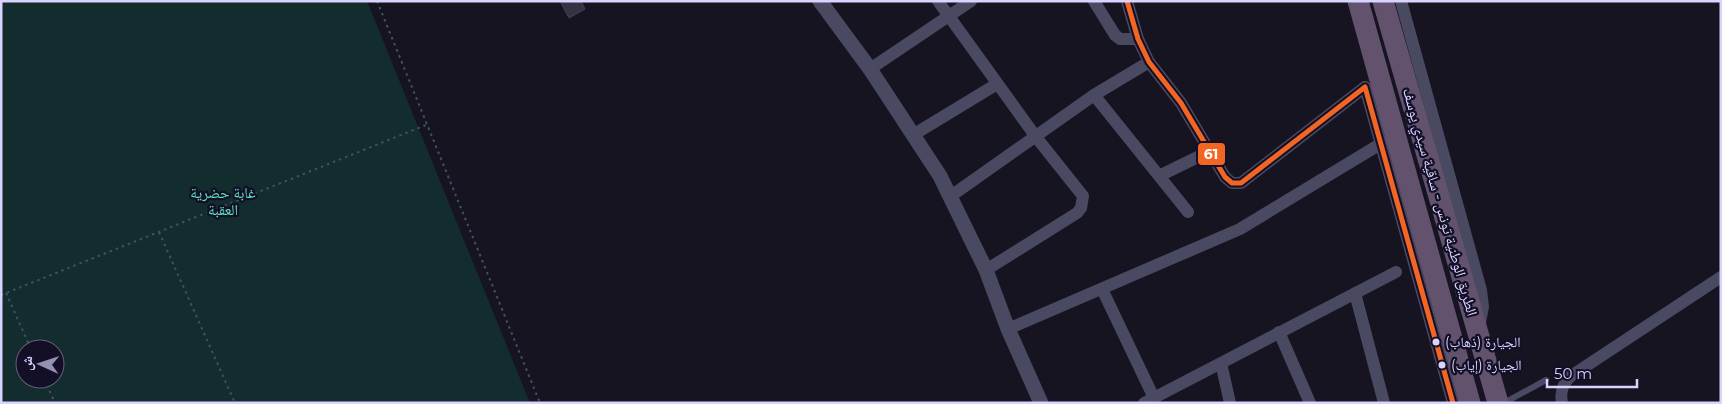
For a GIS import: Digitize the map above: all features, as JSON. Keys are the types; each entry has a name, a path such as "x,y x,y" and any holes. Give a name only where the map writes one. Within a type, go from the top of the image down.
{"highway":[{"name":"الطريق الوطنية تونس - ساقية سيدي يوسف","path":"1358,1 1470,403"},
{"name":"الطريق الوطنية تونس - ساقية سيدي يوسف","path":"1383,1 1498,403"}],"street":[{"path":"820,1 870,69 951,196 986,270 1008,329 1041,403"},
{"path":"938,1 1036,137 1083,196 1081,208 1077,213 986,270"},
{"path":"870,69 971,1"},
{"path":"1094,1 1116,35 1120,38 1138,39"},
{"path":"1127,1 1138,39 1149,62 1181,103 1227,181 1232,183 1241,182 1366,87 1453,403"},
{"path":"1401,1 1481,290 1482,316 1478,332"},
{"path":"951,196 1094,95 1149,62"},
{"path":"913,135 997,84"},
{"path":"1094,95 1188,212"},
{"path":"1008,329 1240,229 1382,143"},
{"path":"1159,176 1210,151"},
{"path":"1102,289 1148,401 1396,272"},
{"path":"1562,403 1562,390 1570,376 1721,277"},
{"path":"1355,293 1384,403"},
{"path":"1279,332 1310,403"},
{"path":"1221,363 1230,403"}],"lane":[{"path":"1504,403 1546,380"}],"path":[{"path":"377,1 540,403"},
{"path":"1,295 426,125"},
{"path":"159,232 235,403"},
{"path":"6,293 27,339"},
{"path":"49,389 55,403"}],"green space":[{"name":"غابة حضرية العقبة","path":"1,1 367,1 530,403 1,403"}],"building":[{"path":"560,1 581,1 585,9 569,18"}],"transit line":[{"name":"61","path":"1127,1 1138,39 1149,62 1181,103 1225,177 1232,183 1241,183 1365,87 1453,403"}],"place":[{"name":"الجيارة (ذهاب)","path":"1436,342"},
{"name":"الجيارة (إياب)","path":"1442,365"}]}
